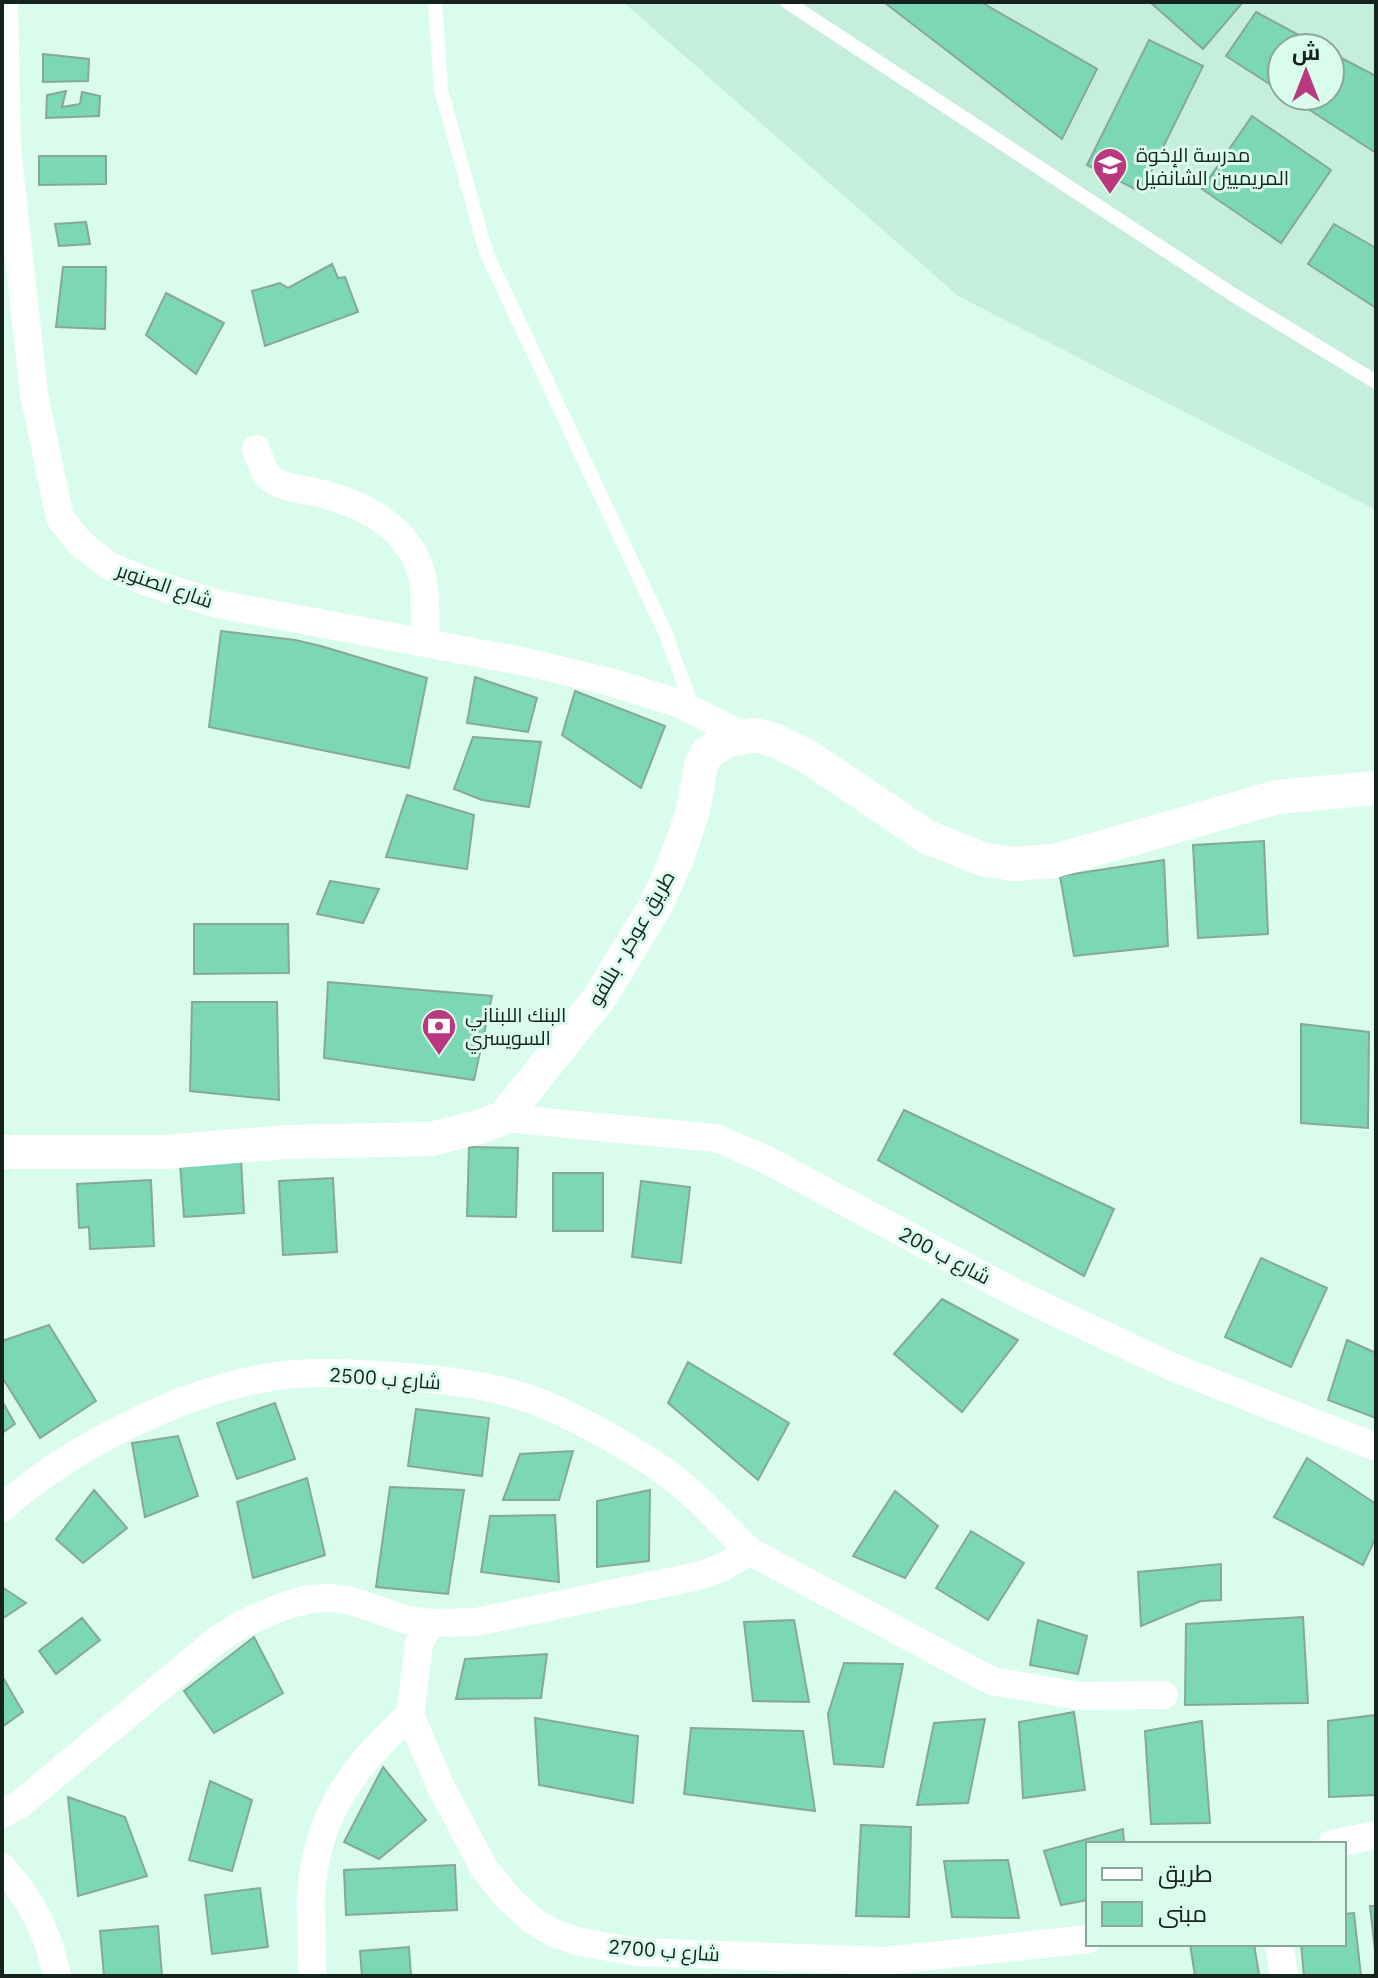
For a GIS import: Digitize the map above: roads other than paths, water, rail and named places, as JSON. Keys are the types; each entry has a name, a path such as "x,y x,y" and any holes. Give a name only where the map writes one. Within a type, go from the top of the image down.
{"street":[{"name":"شارع الصنوبر","path":"4,2 7,149 34,394 60,518 80,543 109,566 150,583 218,604 526,662 610,682 693,710 744,736"},
{"path":"256,449 267,476 283,486 338,498 374,512 401,536 417,561 424,586 425,643"},
{"path":"744,736 755,735 774,740 807,756 927,837 982,859 1014,864 1054,861 1277,797 1376,788"},
{"name":"طريق عوكر - بللفو","path":"503,1118 598,1000 656,905 687,829 701,765 707,753 728,740 744,736"},
{"path":"2,1152 164,1152 287,1142 431,1139 503,1118"},
{"name":"شارع ب 200","path":"503,1118 716,1138 765,1159 1017,1294 1172,1367 1376,1447"},
{"name":"شارع ب 2500","path":"2,1508 53,1469 157,1412 206,1392 243,1382 333,1372 424,1378 469,1385 515,1394 558,1411 656,1465 692,1492 749,1551 992,1681 1079,1696 1164,1695"},
{"path":"2,1833 11,1809 217,1640 242,1624 281,1607 308,1599 330,1598 352,1601 407,1620 476,1622 684,1579 723,1567 749,1551"},
{"path":"312,1976 311,1896 324,1828 355,1770 410,1715 419,1644 430,1623"},
{"name":"شارع ب 2700","path":"410,1715 441,1787 484,1868 508,1898 531,1919 553,1933 580,1942 638,1952 885,1961 1086,1939"},
{"path":"1342,1842 1376,1835"},
{"path":"2,1867 44,1928 57,1976"},
{"path":"1279,1946 1284,1976"}],"lane":[{"path":"435,2 441,90 486,252 665,632 693,710"},
{"path":"787,2 1232,294 1376,382"}],"place":[{"name":"مدرسة الإخوة المريميين الشانفيل","path":"1110,196"},
{"name":"البنك اللبناني السويسري","path":"439,1057"}]}
